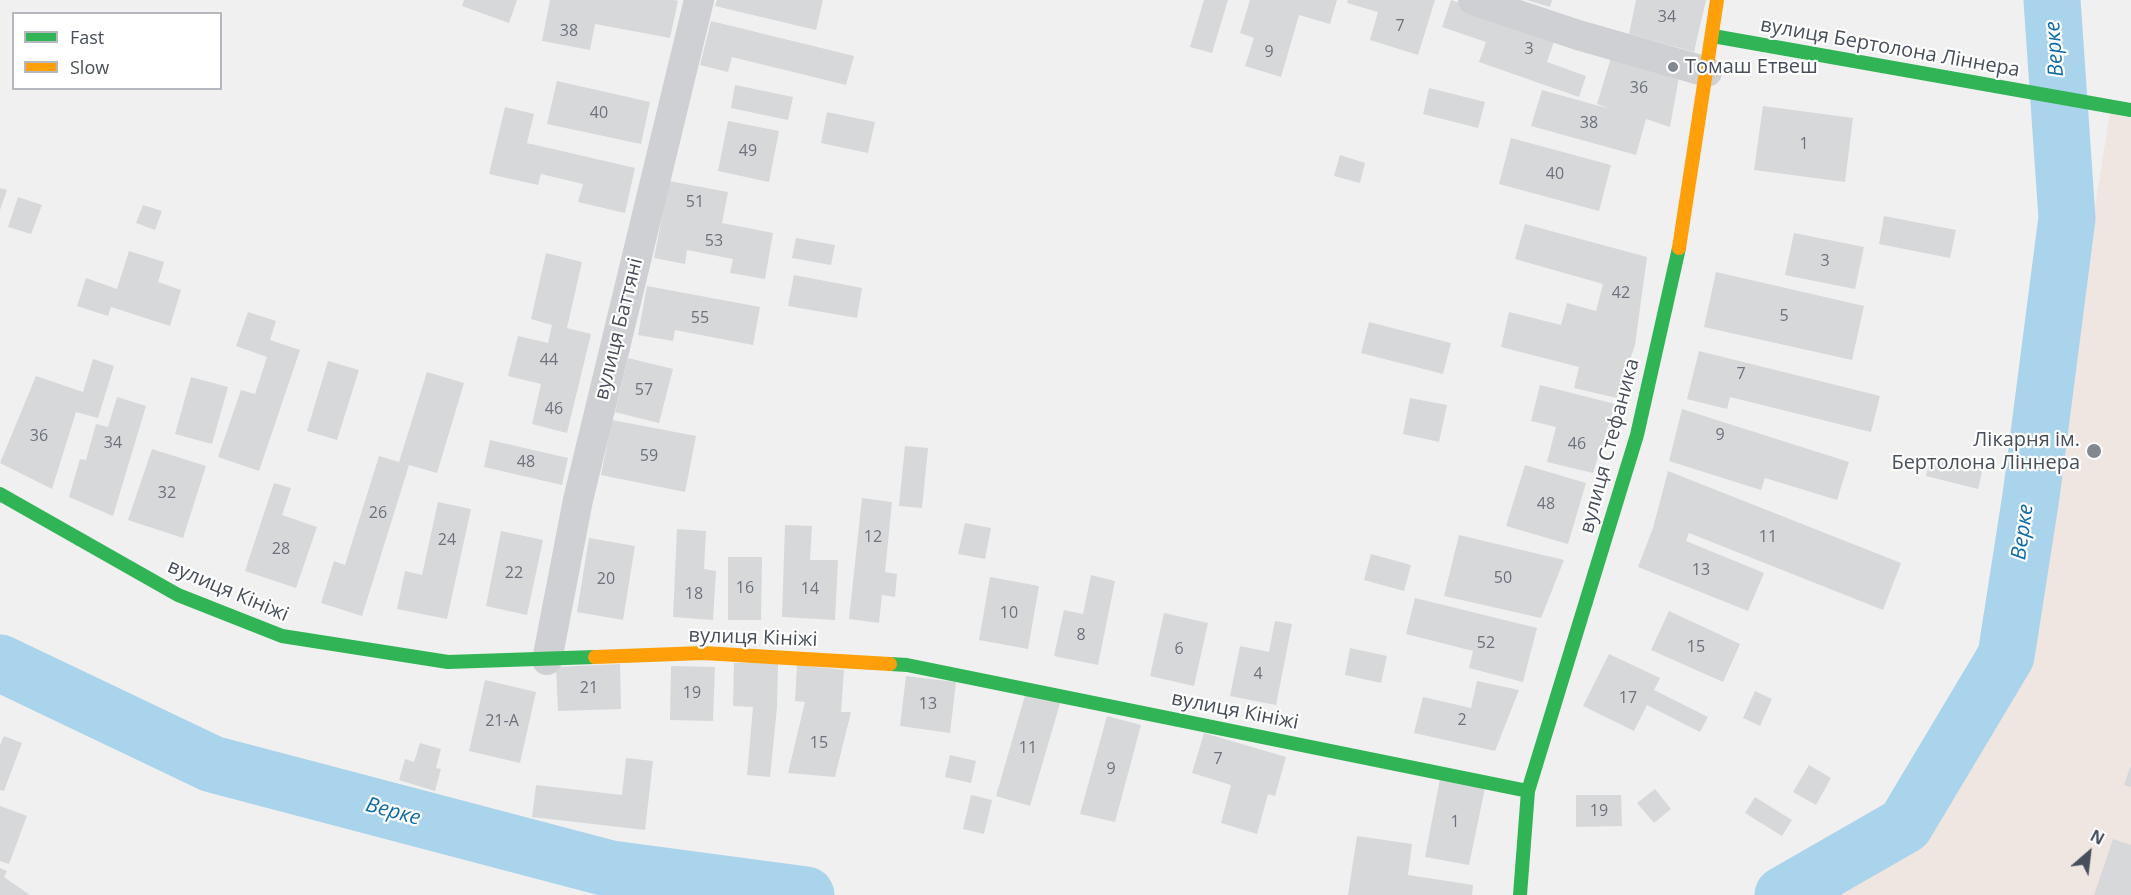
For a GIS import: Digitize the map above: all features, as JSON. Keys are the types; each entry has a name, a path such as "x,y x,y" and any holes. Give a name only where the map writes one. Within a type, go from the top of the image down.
{"street":[{"name":"вулиця Баттяні","path":"547,660 578,500 699,0"},
{"path":"1473,0 1578,35 1707,72"},
{"name":"вулиця Стефаника","path":"1520,895 1528,790 1637,435 1683,232 1718,0"},
{"name":"вулиця Бертолона Ліннера","path":"1713,36 2131,110"},
{"name":"вулиця Кініжі","path":"0,494 178,595 282,636 448,662 703,653 907,665 1528,790"}],"shaded area":[{"name":"Лікарня ім. Бертолона Ліннера","path":"2110,113 2131,118 2131,895 1828,895 1915,844 2021,672"}],"building":[{"path":"464,0 517,0 509,23 462,6"},
{"path":"550,0 678,1 670,38 595,24 590,50 542,41"},
{"path":"717,0 823,0 816,30 715,6"},
{"path":"1204,0 1228,0 1212,53 1190,47"},
{"path":"1250,0 1337,0 1330,24 1299,15 1281,77 1245,66 1254,38 1240,33"},
{"path":"1348,0 1435,0 1418,55 1370,40 1378,12 1347,3"},
{"path":"1451,0 1556,36 1547,62 1586,76 1579,97 1479,62 1486,42 1442,27"},
{"path":"1527,0 1552,0 1550,7"},
{"path":"1636,0 1706,0 1694,52 1629,34"},
{"path":"711,21 854,56 846,85 732,57 728,72 700,65"},
{"path":"1613,51 1680,71 1670,127 1646,119 1636,155 1531,126 1542,90 1610,109 1597,104"},
{"path":"557,81 650,102 641,144 547,124"},
{"path":"735,85 793,97 788,120 731,108"},
{"path":"1429,88 1485,102 1478,128 1423,114"},
{"path":"1763,106 1853,118 1845,182 1754,170"},
{"path":"505,107 534,114 527,143 635,168 625,213 578,202 583,184 541,174 538,185 489,174"},
{"path":"827,112 875,122 868,153 821,143"},
{"path":"728,121 779,131 769,182 718,171"},
{"path":"1511,138 1611,165 1599,211 1499,184"},
{"path":"1340,155 1365,163 1360,183 1334,176"},
{"path":"669,181 728,192 722,223 773,233 765,279 730,273 733,259 687,250 685,264 654,258"},
{"path":"0,188 7,190 0,210"},
{"path":"18,197 42,205 31,234 8,227"},
{"path":"143,205 162,211 155,230 136,223"},
{"path":"1884,216 1956,230 1950,258 1879,244"},
{"path":"1525,224 1647,257 1635,345 1617,398 1574,388 1579,367 1501,347 1509,312 1561,325 1567,303 1596,311 1603,284 1515,259"},
{"path":"1794,233 1864,247 1855,289 1785,275"},
{"path":"796,238 835,245 831,265 792,258"},
{"path":"129,251 164,262 158,282 181,290 170,326 111,307 108,316 77,306 86,278 117,289"},
{"path":"546,253 582,262 567,328 591,334 567,433 532,424 541,384 508,376 518,336 548,343 552,325 531,319"},
{"path":"1716,272 1864,306 1852,360 1704,327"},
{"path":"794,275 862,288 857,318 788,306"},
{"path":"647,286 760,307 753,345 675,330 673,341 638,335"},
{"path":"248,312 276,321 270,340 300,350 259,471 218,457 241,390 255,394 267,357 236,346"},
{"path":"1369,322 1451,343 1443,374 1361,353"},
{"path":"1699,351 1880,396 1871,432 1730,397 1727,409 1687,399"},
{"path":"628,358 673,369 659,423 615,412"},
{"path":"93,359 114,366 98,418 76,412 52,489 0,463 36,376 83,392"},
{"path":"328,361 359,370 337,440 307,431"},
{"path":"427,372 464,383 437,473 409,465 362,616 321,603 334,561 345,565 379,456 399,462"},
{"path":"191,377 228,387 212,444 175,434"},
{"path":"1540,385 1615,404 1593,473 1547,462 1556,427 1531,421"},
{"path":"117,397 146,406 113,516 69,497 80,459 86,460 96,424 108,427"},
{"path":"1410,398 1447,405 1439,442 1403,434"},
{"path":"1682,409 1849,462 1837,500 1765,478 1761,490 1669,461"},
{"path":"612,420 696,436 685,492 601,475"},
{"path":"490,440 568,458 562,485 484,467"},
{"path":"905,446 928,448 922,508 899,506"},
{"path":"152,449 206,466 183,538 128,520"},
{"path":"1931,455 1983,468 1978,489 1926,476"},
{"path":"1525,465 1586,483 1568,544 1506,526"},
{"path":"1668,471 1901,563 1883,610 1689,533 1686,541 1764,573 1748,611 1638,567 1653,528"},
{"path":"274,483 291,488 282,515 317,527 296,588 245,571"},
{"path":"862,498 892,502 885,572 897,574 895,597 882,595 879,623 849,619"},
{"path":"438,502 471,509 447,619 397,609 405,571 422,575"},
{"path":"965,523 991,528 985,559 958,554"},
{"path":"785,525 812,526 810,560 838,560 835,620 782,617"},
{"path":"677,529 706,531 704,569 716,571 713,620 673,617"},
{"path":"501,531 543,540 527,615 486,606"},
{"path":"1459,535 1564,560 1541,618 1444,596"},
{"path":"589,538 635,546 623,620 577,612"},
{"path":"1371,554 1411,565 1404,591 1364,580"},
{"path":"728,557 762,557 761,620 728,620"},
{"path":"1091,575 1115,581 1098,665 1054,656 1064,610 1083,614"},
{"path":"990,577 1039,586 1028,649 979,640"},
{"path":"1415,598 1537,628 1523,682 1469,668 1473,651 1406,634"},
{"path":"1669,611 1740,644 1723,682 1651,650"},
{"path":"1164,613 1208,623 1194,686 1150,676"},
{"path":"1275,621 1292,624 1276,705 1230,696 1240,646 1269,652"},
{"path":"1350,648 1387,656 1381,683 1345,675"},
{"path":"1609,654 1660,678 1654,690 1708,717 1700,732 1647,705 1634,731 1583,706"},
{"path":"734,663 778,663 777,707 770,777 747,775 753,707 733,706"},
{"path":"620,664 621,709 558,711 556,667"},
{"path":"797,665 844,670 841,712 851,712 835,777 788,773 805,702 795,701"},
{"path":"671,666 715,667 713,721 670,720"},
{"path":"906,676 956,682 950,733 900,726"},
{"path":"485,680 536,692 520,763 469,751"},
{"path":"1477,681 1519,690 1495,751 1414,733 1423,697 1471,708"},
{"path":"1755,691 1772,699 1760,726 1743,718"},
{"path":"1026,692 1061,700 1030,806 996,796"},
{"path":"1107,716 1141,725 1115,822 1080,814"},
{"path":"1204,733 1286,757 1275,796 1268,794 1257,834 1221,823 1231,785 1192,773"},
{"path":"4,736 22,743 4,791 0,790 0,745"},
{"path":"420,743 441,749 436,768 441,769 435,791 399,780 405,759 414,762"},
{"path":"950,755 976,761 971,783 945,777"},
{"path":"626,758 653,761 645,830 532,817 536,785 622,795"},
{"path":"1809,765 1831,778 1816,805 1793,792"},
{"path":"2131,765 2131,787 2124,785"},
{"path":"1440,779 1485,788 1469,865 1425,857"},
{"path":"1655,789 1671,809 1654,823 1637,803"},
{"path":"971,795 992,800 984,834 963,829"},
{"path":"1576,795 1621,795 1622,826 1576,827"},
{"path":"1755,797 1792,820 1782,836 1745,813"},
{"path":"0,806 27,816 9,864 0,861"},
{"path":"1357,836 1412,844 1408,875 1473,885 1472,895 1348,895"},
{"path":"2113,839 2131,845 2131,895 2094,895"},
{"path":"0,868 7,871 4,877 30,895 0,895"}],"waterway":[{"name":"Верке","path":"1783,895 1905,825 2006,656 2031,496 2067,218 2052,0"},
{"name":"Верке","path":"0,663 212,764 611,869 806,895"}],"traffic: fast":[{"path":"1713,36 2131,110"},
{"path":"1520,895 1528,791 1637,435 1679,248"},
{"path":"0,494 178,595 282,636 448,662 595,657"},
{"path":"890,664 907,665 1528,791"}],"traffic: slow":[{"path":"1679,248 1717,0"},
{"path":"595,657 703,653 890,664"}],"place":[{"name":"Томаш Етвеш","path":"1673,67"},
{"name":"Лікарня ім. Бертолона Ліннера","path":"2094,451"}]}
